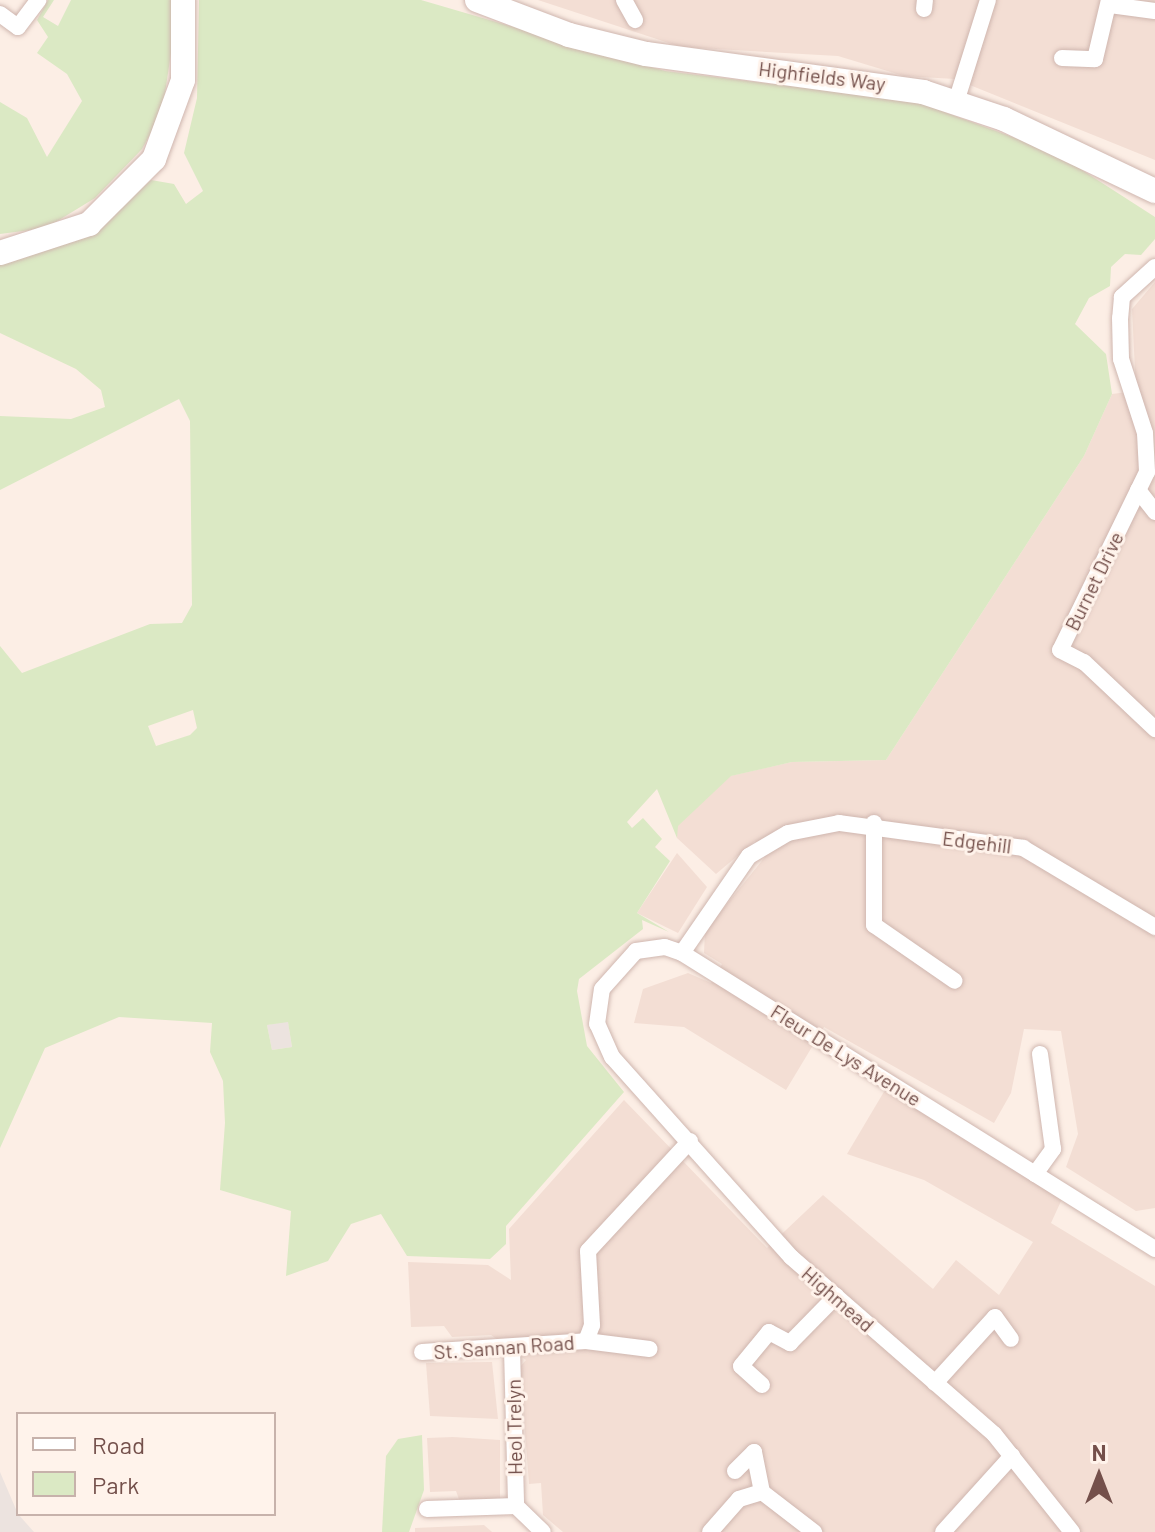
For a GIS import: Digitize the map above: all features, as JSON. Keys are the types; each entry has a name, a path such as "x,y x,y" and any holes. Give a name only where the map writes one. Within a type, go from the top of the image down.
{"main road":[{"path":"0,253 89,224 154,159 183,80 183,0"},
{"name":"Highfields Way","path":"477,0 509,6 646,54 853,78 956,102 1155,191"}],"street":[{"path":"0,14 18,27 38,0"},
{"path":"624,0 635,20"},
{"path":"956,102 988,0"},
{"path":"1062,58 1095,59 1109,2 1155,11"},
{"name":"Burnet Drive","path":"1155,267 1122,297 1120,318 1121,359 1145,433 1147,472 1060,650 1084,662 1155,729"},
{"path":"1138,490 1155,512"},
{"path":"874,823 874,925 955,981"},
{"name":"Edgehill","path":"682,953 749,856 810,825 874,823 1023,848 1155,927"},
{"name":"Fleur De Lys Avenue","path":"612,1057 597,1007 611,972 650,947 682,953 1155,1249"},
{"path":"1035,1174 1053,1149 1040,1054"},
{"name":"Highmead","path":"612,1057 791,1257 935,1383 1012,1456 1072,1532"},
{"name":"St. Sannan Road","path":"586,1341 592,1325 588,1251 690,1141"},
{"path":"762,1385 741,1366 769,1332 790,1343 836,1296"},
{"path":"935,1383 995,1317 1011,1339"},
{"name":"St. Sannan Road","path":"422,1352 512,1349 586,1341 649,1349"},
{"name":"Heol Trelyn","path":"512,1349 516,1506"},
{"path":"735,1471 754,1452 762,1492 814,1532"},
{"path":"943,1532 1012,1456"},
{"path":"710,1532 739,1499 762,1492"},
{"path":"427,1509 516,1506 543,1532"}],"shaded area":[{"path":"538,0 1155,0 1155,160 955,79 904,76 838,56 681,47"},
{"path":"1155,282 1155,1208 1136,1211 1066,1167 1078,1134 1061,1031 1024,1029 1011,1093 994,1123 824,1027 786,1090 684,1027 634,1023 643,989 688,973 711,983 722,964 704,953 705,931 765,857 755,841 716,874 677,838 677,826 730,776 792,762 886,760 1084,456 1112,394 1136,391 1132,309"},
{"path":"677,853 707,887 678,933 637,913"},
{"path":"288,1021 292,1047 272,1050 267,1025"},
{"path":"885,1090 1062,1199 1051,1223 1155,1286 1155,1532 563,1532 543,1515 541,1483 529,1484 520,1367 526,1360 491,1335 452,1337 444,1326 411,1327 408,1262 488,1265 511,1280 509,1229 624,1100 767,1248 823,1195 933,1289 956,1260 999,1295 1033,1242 924,1180 847,1154"},
{"path":"492,1362 498,1419 430,1416 426,1363"},
{"path":"427,1438 500,1440 500,1499 460,1502 456,1491 430,1492"},
{"path":"0,1472 16,1516 20,1516 34,1532 0,1532"},
{"path":"484,1525 492,1532 415,1532 415,1528"}],"green space":[{"path":"48,0 54,0 43,17 58,26 71,0 171,0 174,33 162,113 142,149 95,198 46,228 0,234 0,102 27,118 47,157 82,101 67,74 37,53 48,37 37,20"},
{"path":"199,0 421,0 665,71 914,101 1054,152 1155,217 1155,239 1141,255 1125,254 1111,267 1110,286 1089,298 1075,324 1106,354 1112,394 1084,456 886,760 792,762 731,776 678,826 677,838 657,789 627,822 632,828 643,818 662,839 655,847 670,861 637,913 669,932 642,920 643,929 579,979 577,991 587,1046 624,1092 506,1226 506,1244 490,1259 407,1256 381,1214 351,1224 328,1261 286,1276 291,1211 220,1190 225,1123 223,1081 210,1052 212,1023 119,1017 45,1048 0,1148 0,646 22,673 150,624 182,623 192,605 190,421 179,399 0,490 0,416 71,419 105,407 101,390 76,369 0,333 0,260 91,235 151,180 174,184 186,204 203,191 184,153 197,98","holes":["193,710 197,728 190,735 156,746 148,726","288,1022 292,1047 272,1050 267,1025"]},
{"path":"422,1435 424,1490 409,1532 382,1532 386,1456 398,1439"}]}
